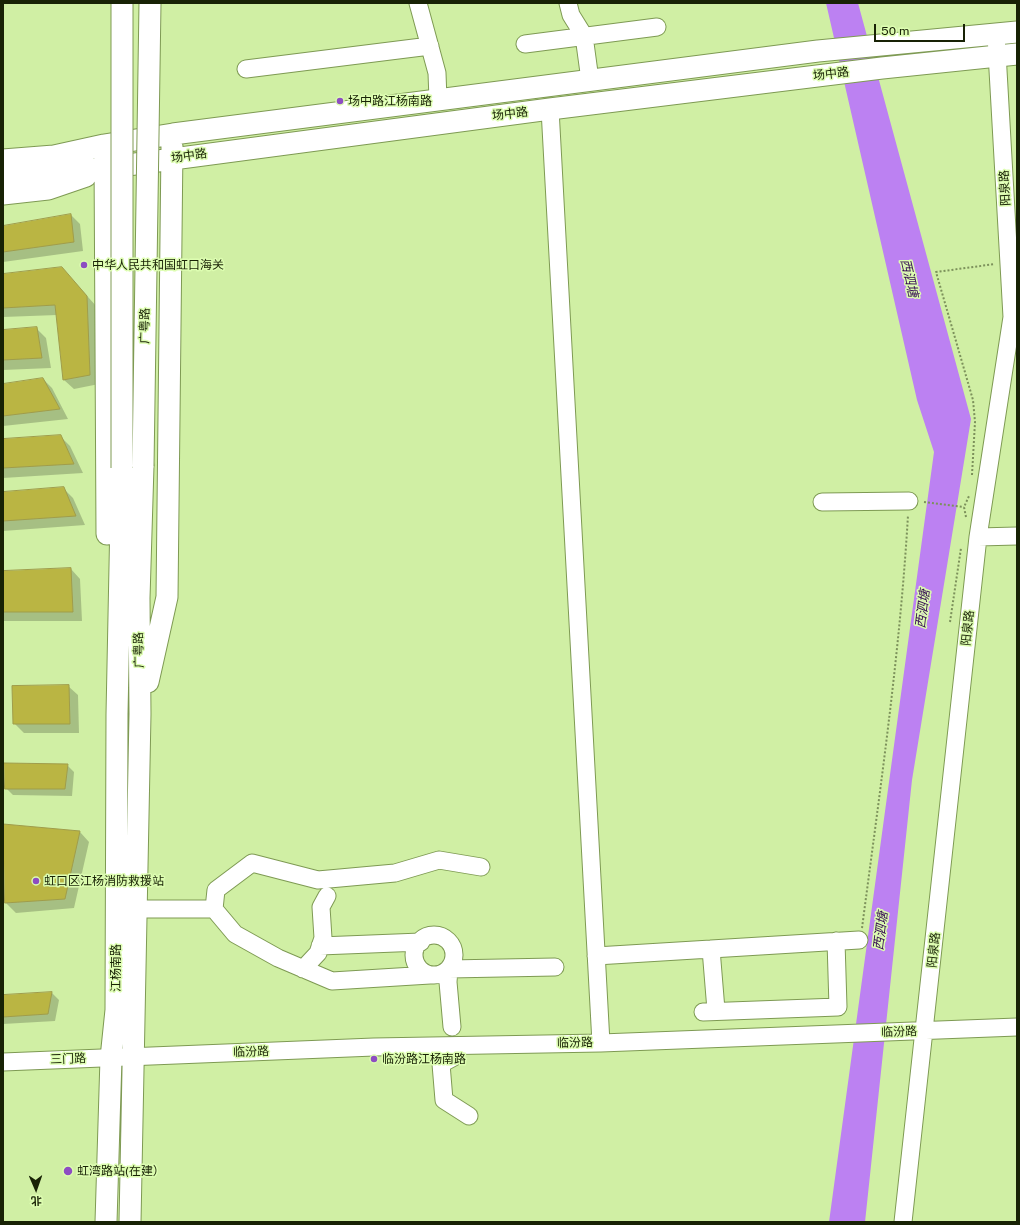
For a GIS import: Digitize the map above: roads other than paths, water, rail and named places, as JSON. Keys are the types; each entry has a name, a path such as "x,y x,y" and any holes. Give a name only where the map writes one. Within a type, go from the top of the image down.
{"main road":[{"name":"广粤路","path":"117,714 122,468 122,3"},
{"name":"广粤路","path":"140,714 139,598 143,466 150,3"},
{"name":"场中路","path":"3,160 54,156 104,145 172,134 818,51 1017,32"},
{"name":"场中路","path":"3,176 50,171 105,168 550,109 882,68 1008,55"},
{"name":"广粤路","path":"140,714 167,597 172,134"},
{"name":"场中路","path":"3,149 62,144 104,145"},
{"path":"104,145 107,642 117,714"},
{"path":"3,194 48,189 105,168"},
{"name":"江杨南路","path":"106,1222 111,1058 116,1010 117,714"},
{"name":"江杨南路","path":"130,1222 140,714"}],"street":[{"path":"418,3 437,73 438,100"},
{"path":"568,3 571,15 584,36 590,80"},
{"path":"525,44 657,26"},
{"name":"阳泉路","path":"903,1222 920,1031 970,539 1012,317 1009,262 1008,55 996,34"},
{"path":"246,69 430,46"},
{"path":"550,109 601,1043"},
{"path":"822,502 914,501"},
{"path":"970,539 1017,536"},
{"path":"481,867 439,860 395,873 318,880 252,863 216,890 214,909 235,934 278,958 332,981 430,975 443,973 449,969 555,967"},
{"path":"303,969 318,953 323,938 321,907 327,896"},
{"path":"136,909 214,909"},
{"path":"430,975 419,968 415,962 416,949 421,942 431,936 443,938 448,941 451,946 454,957 449,969 448,982 452,1027"},
{"path":"596,956 859,940"},
{"path":"712,949 709,1011 838,1007 836,941"},
{"path":"320,946 421,942"},
{"name":"临汾路","path":"133,1057 374,1047 601,1043 1017,1027"},
{"name":"三门路","path":"3,1062 133,1057"},
{"path":"454,1057 441,1064 444,1100 469,1116"}],"water":[{"name":"西泗塘","path":"826,3 858,3 971,419 912,780 865,1222 829,1222 934,452 917,400"}],"place":[{"name":"场中路江杨南路","path":"340,101"},
{"name":"中华人民共和国虹口海关","path":"84,265"},
{"name":"虹口区江杨消防救援站","path":"36,881"},
{"name":"临汾路江杨南路","path":"374,1059"},
{"name":"虹湾路站(在建）","path":"68,1171"}]}
